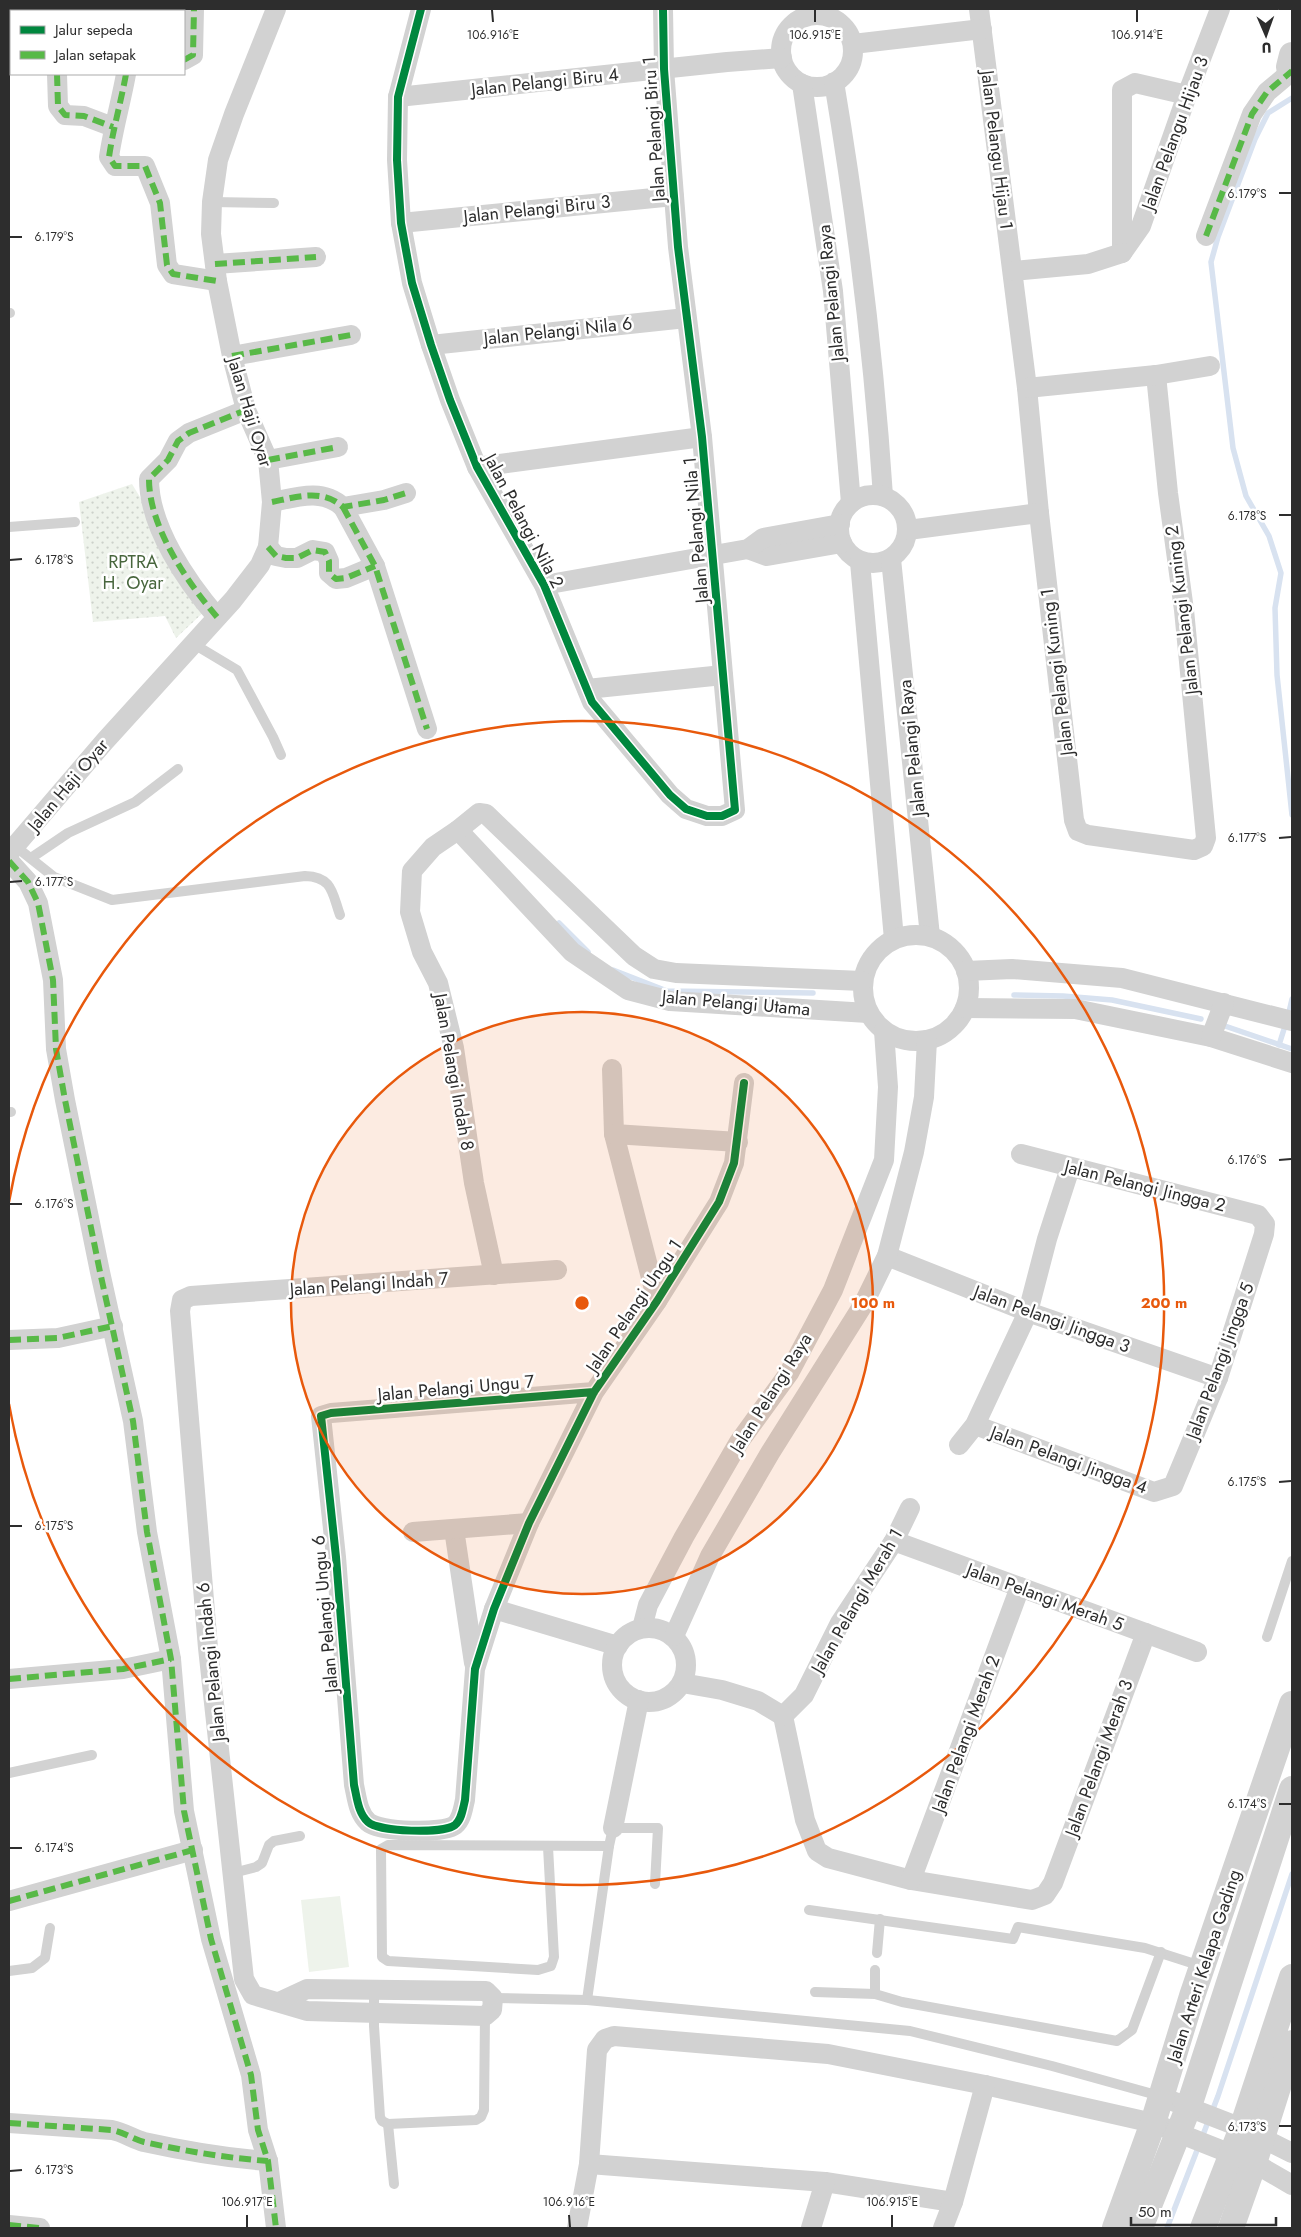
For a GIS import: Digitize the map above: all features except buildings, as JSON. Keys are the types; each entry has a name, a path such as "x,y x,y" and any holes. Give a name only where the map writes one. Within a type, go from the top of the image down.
{"street":[{"path":"185,60 193,56 194,9"},
{"name":"Jalan Haji Oyar","path":"11,853 105,741 248,582 260,565 268,547 272,502 268,460 246,410 232,356 216,272 211,234 212,202 218,160 234,114 276,9"},
{"name":"Jalan Pelangi Nila 2","path":"421,9 398,97 397,160 401,223 412,283 431,345 477,467 544,585 592,702 670,795 686,809 707,816 722,816 734,810"},
{"name":"Jalan Pelangi Biru 1","path":"662,9 664,69 678,247"},
{"name":"Jalan Pelangu Hijau 1","path":"979,9 1013,271"},
{"name":"Jalan Pelangu Hijau 3","path":"1122,253 1141,226 1187,95 1220,9"},
{"path":"812,12 842,24 853,44 853,57 849,68 842,78 816,87 802,84 792,76 782,58 782,42 788,30 796,22 812,12"},
{"path":"853,44 982,29"},
{"path":"1206,236 1252,114 1267,92 1292,71 1289,67 1292,55"},
{"name":"Jalan Pelangi Biru 4","path":"398,97 782,58"},
{"path":"57,75 58,106 65,115 84,116 113,127"},
{"path":"126,75 118,116 113,127 109,157 115,166 145,166 160,203 167,265 174,274 216,272 316,257"},
{"name":"Jalan Pelangi Raya","path":"834,82 847,159 862,280 882,496"},
{"path":"1013,271 1088,264 1122,253 1122,90 1135,83 1187,95"},
{"name":"Jalan Pelangi Raya","path":"802,84 833,291 851,503"},
{"name":"Jalan Pelangi Biru 3","path":"401,223 674,196"},
{"name":"Jalan Pelangi Nila 1","path":"678,247 702,437 721,554 723,675 734,810"},
{"name":"Jalan Pelangi Kuning 1","path":"1013,271 1027,388 1038,513 1074,820 1078,831"},
{"name":"Jalan Pelangi Nila 6","path":"431,345 686,318"},
{"path":"232,356 351,335"},
{"path":"1027,388 1156,375 1210,366"},
{"name":"Jalan Pelangi Kuning 2","path":"1078,831 1088,835 1194,850 1203,846 1206,838 1185,620 1156,375"},
{"path":"217,617 198,595 170,550 154,513 149,492 149,479 168,460 178,441 189,433 246,410"},
{"path":"477,467 702,437"},
{"path":"268,460 338,447"},
{"path":"343,507 384,500 406,493"},
{"path":"272,502 312,495 327,496 343,507 374,566 427,729"},
{"path":"882,496 893,501 906,518 908,530 906,541 900,552 891,559 881,563 860,562 849,554 841,534 842,516 851,503 861,497 882,496"},
{"path":"908,530 1038,513"},
{"path":"544,585 748,549 767,556 841,534"},
{"path":"268,547 276,556 286,558 296,558 313,550 325,552 329,561 329,573 336,579 346,578 374,566"},
{"name":"Jalan Pelangi Raya","path":"891,559 930,936"},
{"name":"Jalan Pelangi Raya","path":"860,562 894,939"},
{"path":"587,689 723,675"},
{"name":"Jalan Pelangi Indah 8","path":"479,813 433,847 412,871 410,912 422,952 438,983 454,1048 474,1183 494,1275"},
{"name":"Jalan Pelangi Utama","path":"479,813 486,814 634,956 654,968 676,973 862,981"},
{"name":"Jalan Pelangi Utama","path":"458,830 572,952 628,990 670,1001 868,1013"},
{"path":"11,853 38,903 53,980 56,1049 100,1272 133,1421 147,1532 170,1659 184,1811 211,1939 251,2075 258,2130 268,2161 276,2228"},
{"path":"912,934 930,936 946,944 958,956 966,972 969,990 965,1008 956,1022 943,1033 927,1040 905,1040 884,1031 868,1013 863,997 862,981 873,956 894,939 912,934"},
{"path":"966,972 1012,969 1122,978 1292,1021"},
{"path":"1211,1037 1224,1003"},
{"path":"965,1008 1075,1009 1211,1037 1292,1063"},
{"name":"Jalan Pelangi Raya","path":"642,1628 648,1605 684,1537 739,1442 789,1373 836,1282 884,1160 888,1087 884,1031"},
{"name":"Jalan Pelangi Raya","path":"674,1636 710,1556 770,1453 863,1305 887,1256 914,1152 924,1097 927,1040"},
{"path":"612,1069 614,1134 658,1301"},
{"name":"Jalan Pelangi Ungu 1","path":"360,1809 368,1822 379,1828 447,1829 457,1824 465,1800 475,1669 494,1609 528,1523 594,1392 658,1301 719,1202 734,1163 744,1083"},
{"path":"614,1134 738,1142"},
{"name":"Jalan Pelangi Jingga 2","path":"1021,1154 1258,1215 1265,1224"},
{"path":"958,1445 975,1425 1028,1312 1047,1239 1070,1168"},
{"name":"Jalan Pelangi Jingga 5","path":"1163,1490 1173,1486 1218,1378 1265,1224"},
{"name":"Jalan Pelangi Jingga 3","path":"887,1256 1028,1312 1218,1378"},
{"name":"Jalan Pelangi Indah 7","path":"182,1300 191,1296 557,1270"},
{"name":"Jalan Pelangi Indah 6","path":"182,1300 180,1311 207,1638 244,1979 253,1995 307,2011 373,2012 489,2007"},
{"path":"9,1340 58,1338 113,1326"},
{"name":"Jalan Pelangi Ungu 7","path":"321,1416 331,1412 594,1392"},
{"name":"Jalan Pelangi Ungu 6","path":"321,1416 336,1557 354,1785 360,1809"},
{"name":"Jalan Pelangi Jingga 4","path":"975,1425 1154,1492 1163,1490"},
{"name":"Jalan Pelangi Merah 1","path":"783,1716 804,1695 840,1623 894,1541 910,1508"},
{"path":"413,1532 528,1523"},
{"path":"454,1529 475,1669"},
{"name":"Jalan Pelangi Merah 5","path":"894,1541 1197,1652"},
{"name":"Jalan Pelangi Merah 2","path":"912,1880 1020,1587"},
{"path":"494,1609 618,1646"},
{"path":"642,1628 658,1629 674,1636 683,1649 686,1660 686,1672 682,1683 664,1699 652,1702 629,1696 620,1688 615,1678 613,1667 614,1656 618,1646 625,1637 642,1628"},
{"name":"Jalan Pelangi Merah 3","path":"912,1880 1032,1900 1044,1895 1052,1884 1146,1633"},
{"path":"9,1679 123,1669 170,1659"},
{"path":"682,1683 722,1690 758,1701 783,1716 805,1820 817,1851 828,1858 912,1880"},
{"path":"611,1837 639,1700"},
{"name":"Jalan Arteri Kelapa Gading","path":"1115,2228 1162,2097 1202,1966 1292,1704"},
{"name":"Jalan Arteri Kelapa Gading","path":"1140,2228 1186,2137 1248,1920 1292,1789"},
{"path":"9,1900 193,1850"},
{"path":"1220,1912 1248,1920"},
{"path":"1203,2228 1234,2155 1287,2011 1292,1978"},
{"path":"279,2002 306,1989 486,1991 489,2007"},
{"path":"577,2228 589,2164 597,2050 605,2039 614,2036 828,2054 985,2085 1153,2123 1234,2155 1292,2185"},
{"path":"1244,2129 1292,2043"},
{"path":"943,2228 953,2202 985,2085"},
{"path":"1162,2097 1244,2129 1292,2153"},
{"path":"9,2123 112,2130 127,2134 144,2142 210,2155 268,2161"},
{"path":"1230,2228 1234,2155"},
{"path":"589,2164 825,2182 953,2202"},
{"path":"811,2228 825,2182"},
{"path":"9,2226 40,2228"}],"lane":[{"path":"212,202 274,203"},
{"path":"9,527 75,522"},
{"path":"192,644 237,670 274,737 281,755"},
{"path":"31,858 68,833 134,802 178,769"},
{"path":"11,853 31,858 54,877 112,900 305,876 318,876 328,883 340,915"},
{"path":"1267,1637 1292,1561"},
{"path":"9,1773 92,1755"},
{"path":"548,1847 554,1957 551,1966 538,1970 388,1962 382,1957 381,1849 395,1844 548,1847 658,1828 655,1884"},
{"path":"232,1873 256,1867 262,1863 269,1845 274,1841 300,1836"},
{"path":"587,2000 611,1837"},
{"path":"809,1910 1013,1939 1018,1926 1145,1948 1202,1966"},
{"path":"877,1953 880,1920"},
{"path":"9,1971 32,1968 45,1958 50,1928"},
{"path":"815,1992 874,1994 902,2002 1117,2041 1132,2030 1161,1952"},
{"path":"874,1994 875,1970"},
{"path":"374,1990 373,2012 380,2117 382,2121 388,2124 476,2120 481,2117 484,2110 489,2007 587,2000 910,2032 1044,2064 1162,2097"},
{"path":"388,2124 394,2184"}],"green space":[{"name":"RPTRA H. Oyar","path":"132,484 208,608 176,638 165,616 93,622 79,502"},
{"path":"340,1896 349,1967 309,1972 301,1900"}],"waterway":[{"path":"1292,98 1268,113 1255,139 1218,237 1211,262 1233,448 1246,496 1269,536 1281,573 1275,608 1277,675 1292,815"},
{"path":"559,923 588,952"},
{"path":"613,970 667,991 813,993"},
{"path":"1014,995 1112,1000 1201,1019"},
{"path":"1289,1012 1292,999"},
{"path":"1225,1026 1292,1049"},
{"path":"1279,1045 1285,1026"},
{"path":"1167,2228 1218,2096 1292,1874"}],"marked path":[{"path":"185,59 193,55 194,9"},
{"path":"1206,236 1252,114 1267,92 1292,71"},
{"path":"57,75 58,106 65,115 84,116 113,127"},
{"path":"126,75 109,157 115,166 145,166 160,203 167,265 173,274 217,281"},
{"path":"215,264 316,257"},
{"path":"232,356 351,335"},
{"path":"217,617 182,571 163,535 155,516 149,479 168,460 178,441 189,433 246,410"},
{"path":"268,460 338,447"},
{"path":"272,502 300,496 318,496 335,501 343,507 384,500 406,493"},
{"path":"343,507 375,566 427,729"},
{"path":"268,547 276,556 286,558 297,558 313,550 325,552 329,561 329,573 336,579 346,578 375,566"},
{"path":"9,861 28,882 38,903 53,980 56,1049 65,1100 133,1421 147,1532 171,1659 184,1811 211,1939 251,2075 258,2130 268,2161 276,2228"},
{"path":"9,1340 58,1338 113,1326"},
{"path":"9,1679 123,1669 171,1659"},
{"path":"9,1901 193,1850"},
{"path":"9,2123 112,2130 144,2142 221,2156 268,2161"},
{"path":"9,2225 40,2228"}],"cycle path":[{"path":"421,9 398,97 397,160 401,223 412,283 450,400 477,467 544,585 592,702 670,795 686,809 707,816 722,816 735,810 702,437 678,247 664,69 663,9"},
{"path":"594,1392 331,1413 321,1416 336,1557 354,1785 358,1805 368,1822 397,1830 425,1831 448,1828 455,1825 459,1820 465,1800 475,1669 494,1609 529,1523 594,1392 657,1301 719,1202 734,1163 744,1083"}]}
